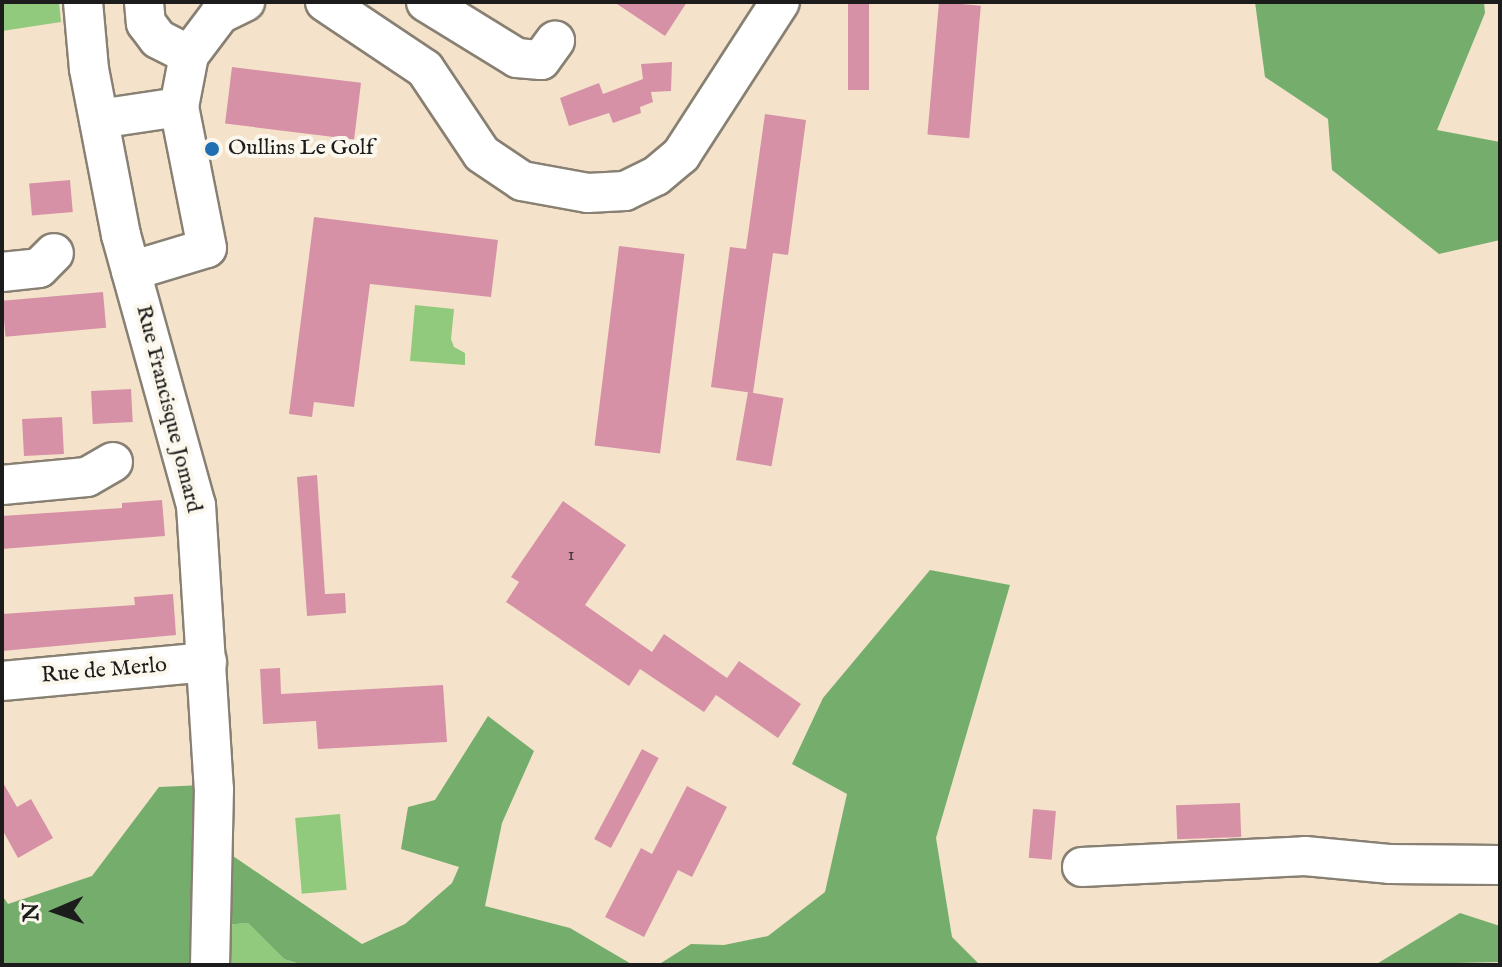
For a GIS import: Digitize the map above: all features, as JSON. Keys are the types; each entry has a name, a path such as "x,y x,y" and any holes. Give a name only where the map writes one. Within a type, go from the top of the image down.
{"street":[{"name":"Rue Francisque Jomard","path":"83,2 85,44 131,271 196,505 214,789 210,965"},
{"path":"144,2 146,23 158,39 189,55"},
{"path":"131,271 207,248 179,107 189,55 220,14 245,2"},
{"path":"325,2 425,69 482,154 522,181 588,193 625,191 656,176 681,155 780,2"},
{"path":"426,2 517,58 541,60 555,41"},
{"path":"99,119 179,107"},
{"path":"2,272 39,268 54,253"},
{"path":"2,485 87,477 113,462"},
{"name":"Rue de Merlo","path":"2,681 207,662"},
{"path":"1082,867 1305,856 1389,864 1500,865"}],"green space":[{"path":"2,2 59,2 61,22 2,31"},
{"path":"1255,2 1484,2 1485,13 1437,130 1500,142 1500,240 1439,254 1332,170 1328,119 1265,77"},
{"path":"415,305 454,309 451,339 454,347 465,353 465,365 410,361"},
{"path":"930,570 1010,585 936,838 952,937 980,965 658,965 691,944 724,945 768,936 825,892 847,794 792,764 823,698"},
{"path":"488,716 534,751 502,823 485,906 570,928 633,965 303,965 284,959 248,923 224,925 233,856 362,944 405,924 452,883 459,867 401,849 408,807 435,800"},
{"path":"203,785 198,965 2,965 2,895 8,904 92,876 159,787"},
{"path":"340,814 347,890 302,894 295,818"},
{"path":"1460,913 1500,926 1500,962 1375,965"},
{"path":"248,923 284,959 303,965 223,965 224,925"}],"building":[{"path":"614,2 687,2 665,36"},
{"path":"848,2 869,2 869,90 848,90"},
{"path":"939,2 981,6 969,138 927,134"},
{"path":"672,62 671,91 651,92 653,102 640,107 641,113 613,123 609,113 569,126 560,98 599,83 603,94 643,79 641,64"},
{"path":"232,67 361,83 354,139 225,124"},
{"path":"765,114 806,120 788,255 773,253 753,393 711,387 730,247 746,249"},
{"path":"70,180 73,212 32,215 29,184"},
{"path":"314,217 498,240 491,297 370,284 354,407 314,402 312,417 289,414"},
{"path":"619,246 685,254 660,454 595,446"},
{"path":"103,292 106,328 6,337 2,301"},
{"path":"131,389 133,422 93,424 91,391"},
{"path":"748,392 783,398 771,466 736,460"},
{"path":"62,417 64,454 24,456 22,419"},
{"path":"317,475 325,594 345,593 346,613 307,616 297,477"},
{"path":"162,500 165,536 2,549 2,516 122,508 122,503"},
{"path":"563,501 626,545 585,605 652,652 664,634 727,678 739,661 801,704 778,738 716,695 704,712 640,669 629,686 506,602 519,582 511,577"},
{"path":"173,594 176,635 2,651 2,614 135,605 134,597"},
{"path":"280,668 281,694 443,685 447,742 318,749 316,721 263,724 260,669"},
{"path":"642,749 659,758 611,848 594,839"},
{"path":"2,781 17,807 31,799 53,838 18,858 2,829"},
{"path":"687,786 727,807 692,877 678,870 644,937 605,917 641,848 652,854"},
{"path":"1240,803 1241,837 1177,839 1176,805"},
{"path":"1033,809 1056,811 1052,860 1029,858"}],"place":[{"name":"Oullins Le Golf","path":"212,149"}]}
